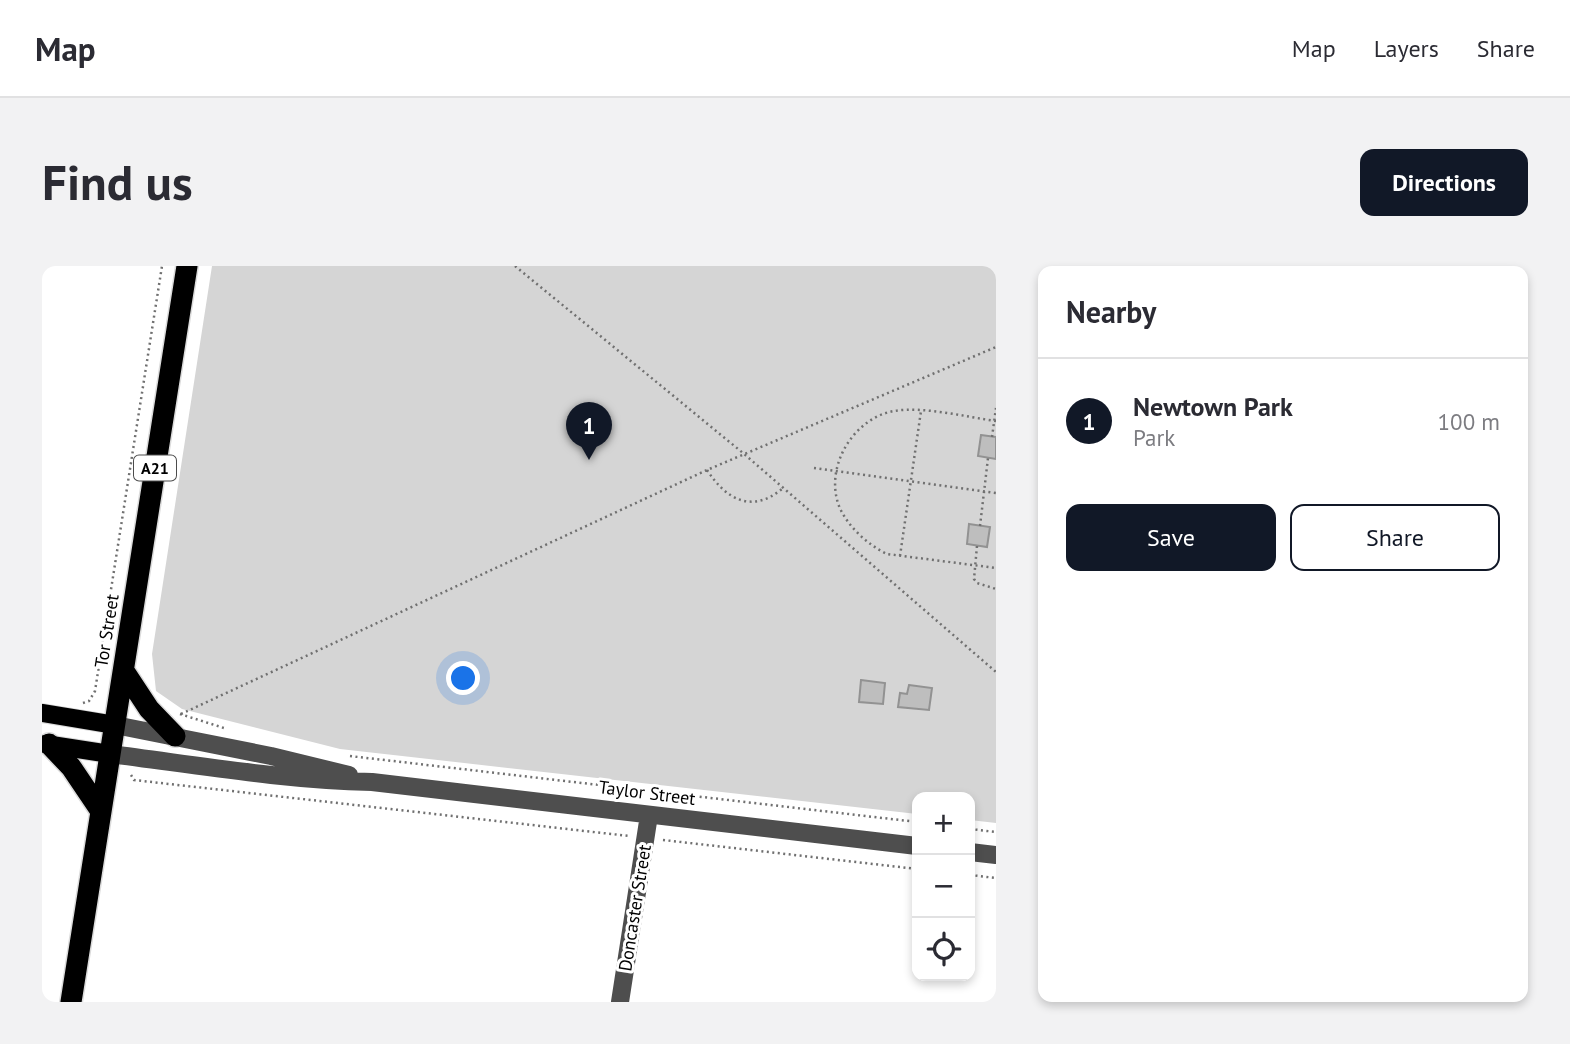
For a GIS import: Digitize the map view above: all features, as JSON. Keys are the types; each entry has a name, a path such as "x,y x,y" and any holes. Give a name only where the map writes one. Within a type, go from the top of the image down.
{"highway":[{"name":"Tor Street","path":"71,1002 187,266"},
{"path":"124,671 149,709 175,736"},
{"path":"46,744 71,767 100,810"}],"main road":[{"name":"Taylor Street","path":"42,713 116,725"},
{"name":"Taylor Street","path":"46,744 110,754"}],"street":[{"name":"Taylor Street","path":"116,725 325,768 372,782"},
{"name":"Taylor Street","path":"110,754 324,781 372,782 912,845"},
{"name":"Doncaster Street","path":"620,1002 649,814"},
{"path":"975,853 996,855"}],"path":[{"path":"89,701 95,691 162,266"},
{"path":"515,266 743,453 996,672"},
{"path":"181,714 743,453 996,347"},
{"path":"992,437 996,408"},
{"path":"995,421 921,411 894,411 877,418 858,429 848,441 836,471 836,489 839,506 849,522 873,547 887,554 996,568"},
{"path":"900,556 921,411"},
{"path":"980,526 988,458"},
{"path":"814,468 996,493"},
{"path":"707,470 722,489 741,500 763,501 783,488"},
{"path":"977,546 973,576 977,583 996,589"},
{"path":"172,710 230,730"},
{"path":"342,755 912,821"},
{"path":"131,775 134,780 912,868"},
{"path":"975,829 996,832"},
{"path":"975,875 996,877"}],"shaded area":[{"path":"212,266 996,266 996,823 975,821 975,792 912,792 912,813 340,749 182,709 156,691 152,654"}],"building":[{"path":"981,435 996,437 996,459 978,456"},
{"path":"969,524 990,527 987,547 967,544"},
{"path":"861,680 885,683 883,704 859,702"},
{"path":"909,685 932,688 929,710 898,707 900,693 907,694"}],"place":[{"name":"Newtown Park","path":"589,460"}]}
